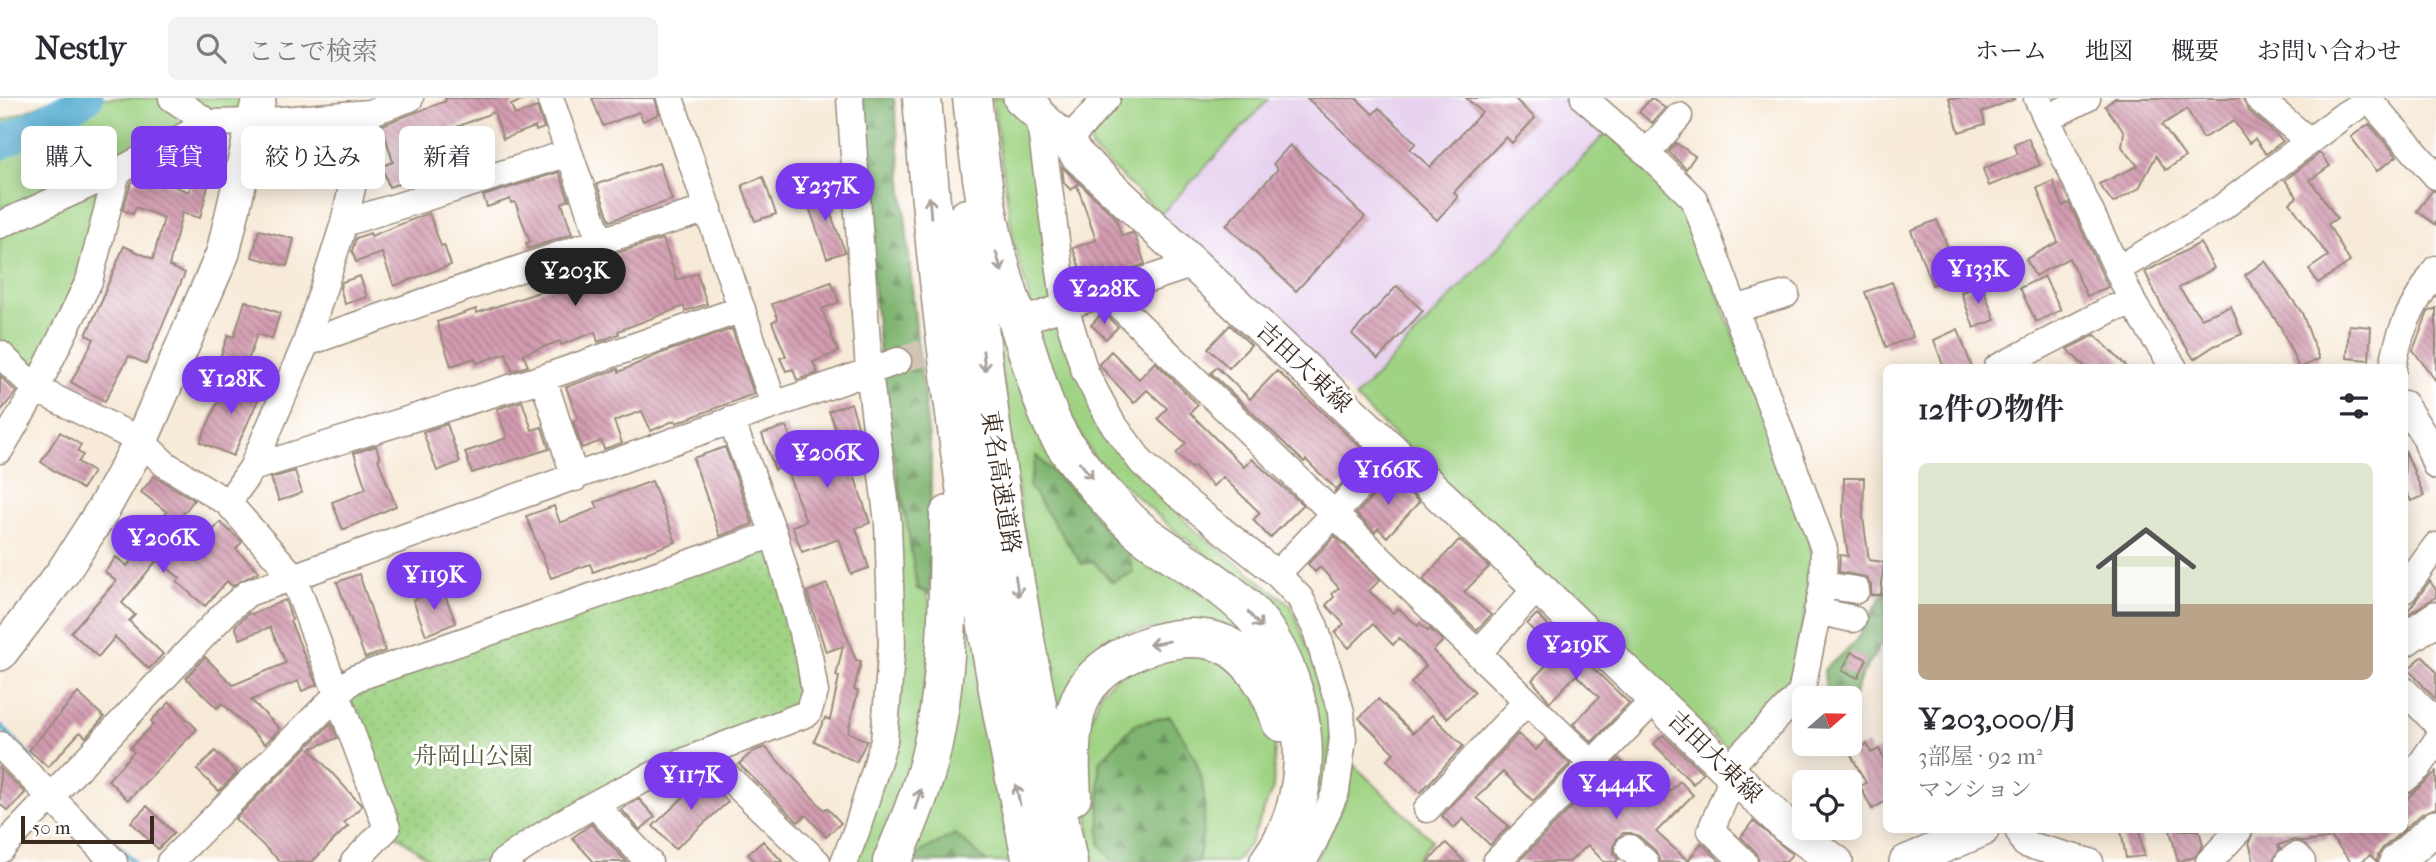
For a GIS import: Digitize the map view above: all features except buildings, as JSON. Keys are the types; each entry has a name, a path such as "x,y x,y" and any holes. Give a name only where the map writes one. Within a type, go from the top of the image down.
{"highway":[{"name":"東名高速道路","path":"922,98 933,243 974,555 1032,862"},
{"name":"東名高速道路","path":"956,98 987,389 1020,602 1068,862"},
{"path":"972,98 978,152 996,254 1045,403 1061,439 1104,492 1145,535 1234,597 1260,624 1283,664 1296,703 1305,749 1301,788 1281,846 1269,862"},
{"path":"892,862 913,813 929,761 939,707 948,622 950,386"},
{"path":"1076,862 1070,756 1075,717 1089,684 1116,659 1153,642 1189,639 1211,641 1231,648 1259,675 1275,702 1285,739 1283,774 1271,820 1246,862"}],"main road":[{"name":"吉田大東線","path":"1032,104 1077,155 1656,698 1786,826 1836,862"},
{"path":"0,654 63,572 104,508 141,441 223,253 258,110"},
{"path":"2408,637 2436,618"},
{"path":"2396,862 2436,827"},
{"path":"1906,862 1975,833"}],"street":[{"path":"117,172 209,123 258,110 369,113 410,98"},
{"path":"550,98 600,241"},
{"path":"670,98 774,405"},
{"path":"844,862 884,741 891,644 888,523 869,372 850,98"},
{"path":"1067,141 1107,98"},
{"path":"1584,98 1694,199 1824,549 1823,585 1801,693 1728,768 1729,787 1711,830 1744,862"},
{"path":"2087,98 2043,108 2134,305 2171,364"},
{"path":"2258,98 2309,141"},
{"path":"2118,270 2220,209 2368,99 2436,176"},
{"path":"176,101 209,123"},
{"path":"1032,104 1065,307 1086,372 1111,421 1142,463 1277,574 1300,598 1315,627 1341,712 1343,739 1336,791 1303,862"},
{"path":"228,503 252,468 306,342 344,223 369,113"},
{"path":"1647,153 1679,116"},
{"path":"344,223 569,153"},
{"path":"0,225 79,189"},
{"path":"0,450 36,389 89,281 113,189"},
{"path":"306,342 600,241 709,209"},
{"path":"1039,315 1194,264"},
{"path":"2394,364 2397,341 2409,311 2436,269"},
{"path":"1106,293 1591,764"},
{"path":"1735,309 1786,294"},
{"path":"2015,364 2037,359 2113,308 2134,305"},
{"path":"252,468 544,378 742,309"},
{"path":"0,354 36,389 141,441 165,464 228,503 293,576 387,828 354,862"},
{"path":"0,850 227,611 248,593 898,362"},
{"path":"544,378 575,478"},
{"path":"2408,408 2430,432 2436,466"},
{"path":"503,862 541,836 619,792 704,754 808,713 815,692 809,656 774,534 731,420"},
{"path":"1277,574 1394,451"},
{"path":"170,862 356,678 774,534"},
{"path":"2408,584 2436,546"},
{"path":"1823,585 1856,590"},
{"path":"1478,653 1538,587"},
{"path":"1817,611 1853,620"},
{"path":"2408,694 2436,723"},
{"path":"1496,862 1656,698"},
{"path":"1427,809 1527,701"},
{"path":"2408,777 2418,768 2436,742"},
{"path":"0,745 114,862"},
{"path":"704,754 817,862"},
{"path":"595,805 649,862"},
{"path":"2020,833 2025,844 2090,862"},
{"path":"2209,862 2236,833"},
{"path":"2288,862 2296,856 2302,862"}],"shaded area":[{"path":"1120,98 1570,98 1607,132 1728,750 1161,214"}],"green space":[{"path":"57,98 255,98 216,126 131,126 131,165 117,172 117,126 21,126 21,189 111,189 36,389 0,352 0,122"},
{"path":"863,98 894,98 931,457 930,594 917,587 887,426 870,253"},
{"path":"992,98 1033,98 1050,301 1116,448 1192,528 1291,605 1332,712 1328,792 1304,854 1318,766 1259,597 1173,529 1094,458 1055,389 1014,244"},
{"path":"1120,98 1268,100 1161,214 1091,148 1090,130"},
{"path":"1607,132 1683,201 1810,540 1813,573 1790,689 1728,750 1355,398"},
{"path":"985,246 1070,474 1172,577 1238,613 1283,692 1184,627 1127,632 1084,674 1057,778"},
{"path":"882,432 907,523 917,589 926,592 932,611 924,743 876,862 845,862 879,757"},
{"path":"1036,456 1086,504 1107,534 1128,548 1133,573 1112,582 1093,561 1082,564 1029,486"},
{"name":"舟岡山公園","path":"774,534 808,713 498,862 433,862 387,828 337,694"},
{"path":"963,555 1018,862 896,862"},
{"path":"1883,594 1883,642 1858,686 1825,686 1824,670 1855,642"},
{"path":"1210,654 1246,677 1276,727 1273,788 1250,843 1235,862 1095,862 1090,839 1083,739 1102,691 1137,656"},
{"path":"1170,716 1188,745 1201,776 1204,800 1198,862 1113,862 1100,844 1099,762 1135,724"},
{"path":"1354,765 1432,840 1414,862 1315,862 1345,801"},
{"path":"955,834 987,862 912,862 922,851"}],"waterway":[{"path":"0,144 87,98"},
{"path":"0,725 33,760"},
{"path":"86,815 134,862"}],"tunnel":[{"path":"898,361 1034,317"}]}
